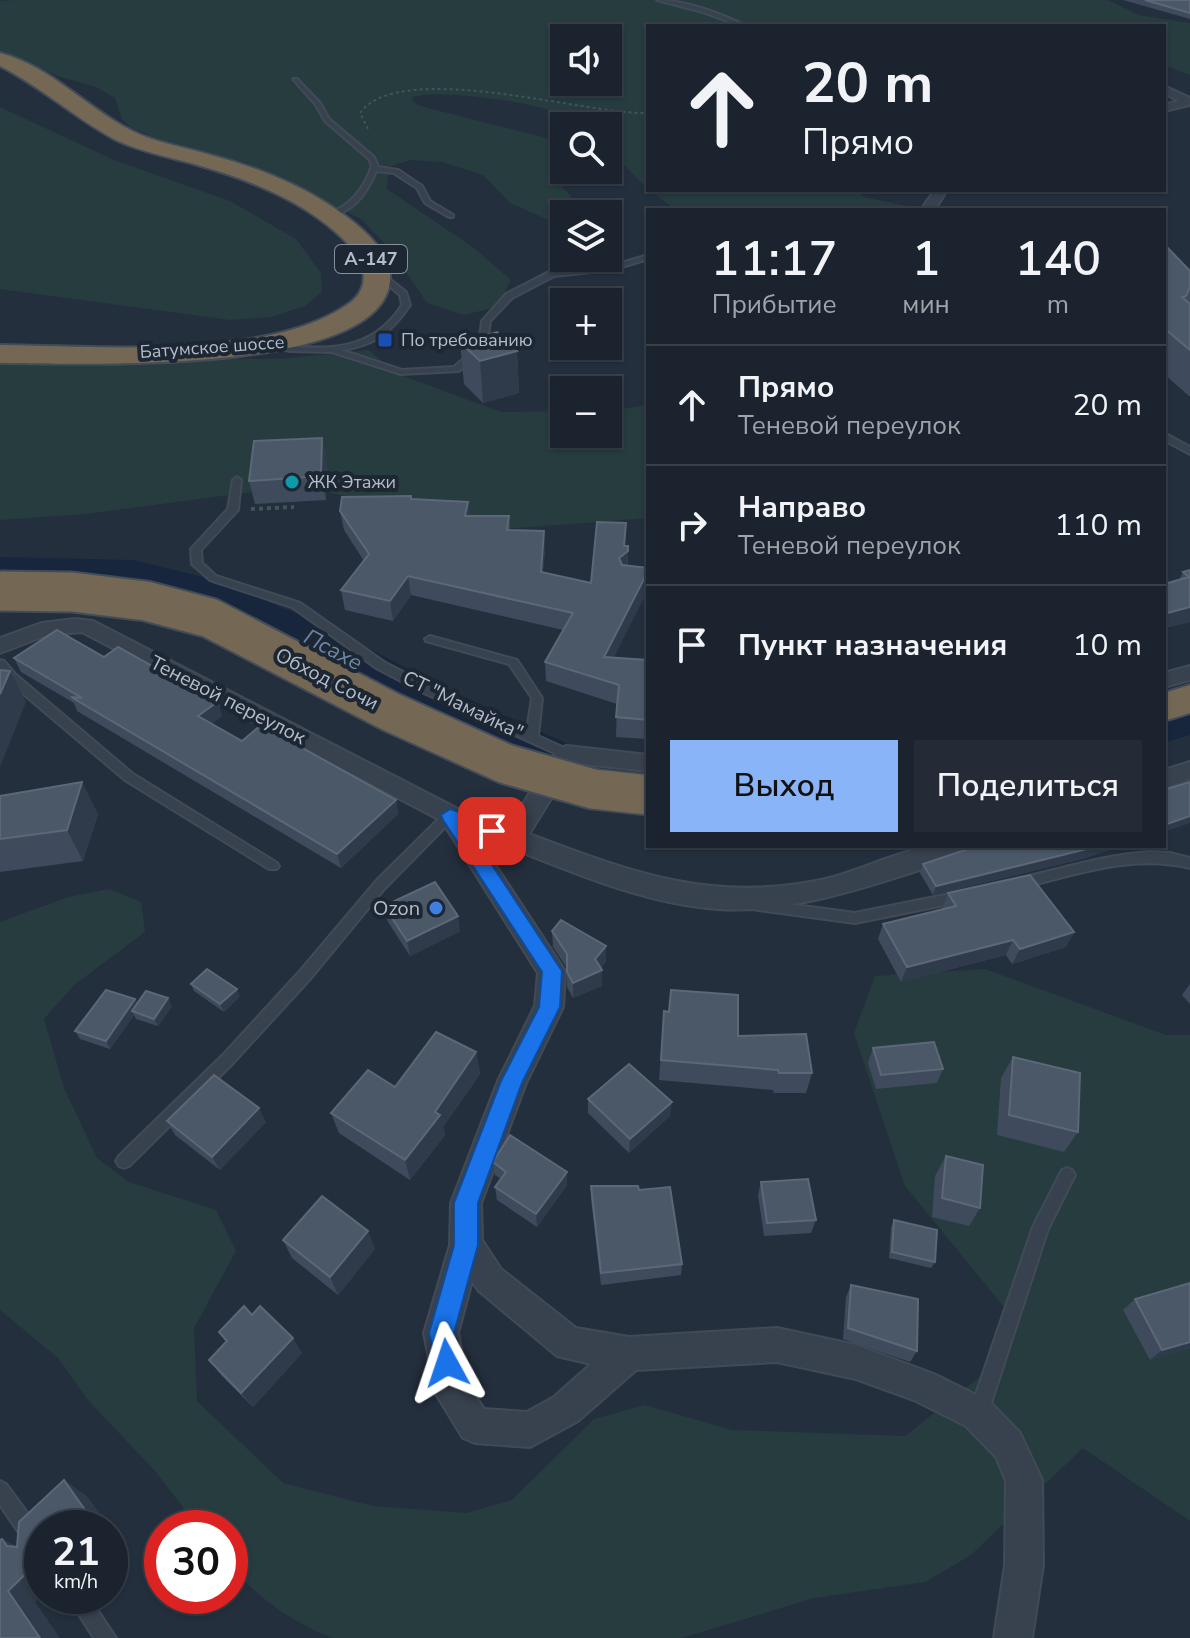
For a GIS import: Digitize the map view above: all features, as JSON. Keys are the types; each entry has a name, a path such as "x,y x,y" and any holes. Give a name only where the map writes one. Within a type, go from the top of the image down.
{"highway":[{"name":"А-147","path":"0,59 57,90 123,134 248,173 293,194 351,232 367,251 376,271"},
{"name":"А-147","path":"0,73 110,144 232,181 263,196 323,237 342,258"},
{"name":"Батумское шоссе","path":"0,354 174,352 269,345 303,339 356,315 378,290 376,271"},
{"name":"Батумское шоссе","path":"0,341 193,336 265,329 316,313 335,301 348,285"},
{"name":"Обход Сочи","path":"0,591 72,592 146,601 210,618 391,712 506,764 593,789 646,795"},
{"path":"1166,706 1190,699"}],"street":[{"path":"1166,90 1186,100 1185,103 1166,108"},
{"name":"Теневой переулок","path":"0,646 67,624 86,626 450,815 633,883 719,899 821,890 957,848"},
{"path":"1166,679 1190,673"},
{"path":"513,839 567,754 646,763"},
{"path":"1166,778 1190,770"},
{"name":"Теневой переулок","path":"450,815 552,971 549,1007 512,1081 466,1203 466,1245 441,1333 453,1394 475,1426 530,1430 566,1409 629,1354"},
{"path":"466,1245 490,1280 569,1344 629,1354 777,1345 856,1362 922,1386 978,1414 1008,1445 1024,1480 1024,1565 1013,1638"}],"lane":[{"path":"659,0 705,11 739,24"},
{"path":"295,80 318,104 327,120 372,158 374,169 359,200 327,216"},
{"path":"374,169 396,171 420,187 427,202 451,216"},
{"path":"335,351 401,372 456,369 483,347 486,321 509,296 552,274 612,268 646,258"},
{"path":"269,345 313,352 335,351 369,339 401,317 406,305 403,294 376,271"},
{"path":"1166,437 1190,451"},
{"path":"233,510 237,480"},
{"name":"СТ \"Мамайка\"","path":"233,510 196,549 197,564 213,578 296,605 380,665 567,754"},
{"path":"430,639 513,662 537,698 532,738"},
{"path":"0,664 11,677 129,777 273,866"},
{"path":"124,1161 228,1059 305,975 381,884 450,815"},
{"path":"1004,887 1139,856 1168,856 1190,863"},
{"path":"719,899 855,918 974,894"},
{"path":"978,1414 1041,1227 1067,1175"},
{"path":"0,1490 24,1524"},
{"path":"89,1614 106,1638"}],"path":[{"path":"368,129 360,113 368,102 389,93 414,89 562,101 620,114 646,113"},
{"path":"233,510 294,507"}],"green space":[{"path":"1108,0 1139,15 1190,23 1190,75 1166,66 1166,24 646,24 646,187 622,163 622,112 558,112 475,97 413,97 412,101 420,106 550,140 550,184 560,184 574,200 550,200 550,220 510,203 483,175 442,162 410,160 389,167 387,189 474,248 511,280 497,307 464,315 427,303 391,250 361,219 247,163 153,137 130,127 122,119 115,98 96,87 0,53 0,1"},
{"path":"0,107 114,160 230,201 296,239 321,273 322,292 305,306 271,317 230,320 0,289"},
{"path":"652,192 858,192 864,197 916,208 673,208"},
{"path":"369,350 395,373 501,412 550,411 550,448 622,448 622,409 646,405 646,518 505,529 297,486 86,514 0,520 0,360 278,359"},
{"path":"110,889 141,902 145,932 74,985 44,1019 64,1088 97,1158 129,1182 216,1210 236,1251 194,1328 197,1401 283,1483 373,1506 467,1513 512,1500 594,1419 645,1405 732,1430 905,1436 981,1376 1017,1323 905,1186 854,1033 875,976 985,969 1166,1035 1190,1035 1190,1521 1083,1448 971,1555 925,1582 814,1598 682,1638 333,1638 290,1617 248,1584 248,1510 185,1510 155,1471 87,1399 59,1359 0,1310 0,922 68,897"}],"building":[{"path":"1145,0 1190,0 1190,13"},
{"path":"1166,246 1190,271 1190,289 1182,297 1190,304 1190,350 1166,330"},
{"path":"497,332 517,351 480,361 460,342"},
{"path":"322,438 321,476 249,481 254,441"},
{"path":"411,496 411,499 468,502 465,516 509,516 507,530 544,531 541,572 591,583 597,522 626,523 624,546 628,546 628,551 619,558 622,565 646,568 646,575 604,657 646,660 646,720 616,717 619,685 545,662 573,613 408,576 390,601 341,590 369,554 340,511 342,497"},
{"path":"1190,570 1190,607 1166,613 1166,583 1189,577 1183,572"},
{"path":"57,630 104,657 118,647 217,702 198,716 242,741 261,725 396,800 337,854 71,697 82,698 14,658"},
{"path":"0,670 10,671 0,694"},
{"path":"82,782 67,830 0,839 0,796"},
{"path":"1190,782 1190,816 1166,824 1166,789"},
{"path":"971,848 1091,848 936,886 923,864"},
{"path":"1030,875 1074,932 1020,949 1013,940 907,967 883,924 956,906 948,893"},
{"path":"435,882 458,916 407,941 384,906"},
{"path":"561,920 606,946 595,959 602,970 573,983 567,972 567,954 552,931"},
{"path":"207,969 237,989 220,1004 191,984"},
{"path":"106,990 135,999 106,1041 75,1031"},
{"path":"671,990 738,995 738,1036 806,1034 812,1073 779,1073 778,1070 661,1060 664,1011 669,1012"},
{"path":"146,991 168,998 154,1019 132,1011"},
{"path":"436,1032 476,1052 435,1112 440,1115 405,1160 331,1113 368,1070 395,1087"},
{"path":"934,1042 943,1069 881,1075 873,1048"},
{"path":"1013,1057 1080,1073 1078,1132 1009,1115"},
{"path":"629,1064 672,1102 630,1139 588,1099"},
{"path":"214,1075 259,1108 212,1157 167,1121"},
{"path":"510,1135 567,1172 536,1214 495,1187 506,1172 493,1162"},
{"path":"946,1156 983,1165 980,1208 942,1198"},
{"path":"808,1179 816,1220 767,1223 761,1182"},
{"path":"591,1186 638,1186 639,1190 670,1187 682,1264 601,1273"},
{"path":"322,1196 368,1231 330,1277 283,1240"},
{"path":"894,1220 937,1230 935,1262 892,1252"},
{"path":"1190,1283 1190,1342 1162,1350 1135,1299"},
{"path":"851,1285 918,1299 917,1351 848,1328"},
{"path":"244,1306 252,1315 260,1306 293,1338 241,1393 209,1360 227,1341 219,1332"},
{"path":"64,1480 85,1510 32,1510"},
{"path":"24,1517 24,1575 8,1591 40,1638 0,1638 0,1540 7,1546 17,1547 19,1522"}],"waterway":[{"name":"Псахе","path":"0,570 134,573 200,590 301,632 436,704 612,785"},
{"name":"Псахе","path":"1166,725 1190,718"}],"place":[{"name":"По требованию","path":"385,340"},
{"name":"ЖК Этажи","path":"292,482"},
{"name":"Ozon","path":"436,908"}],"route":[{"path":"447,1363 441,1333 466,1245 466,1203 512,1081 549,1007 552,971 450,815 492,831"}]}
